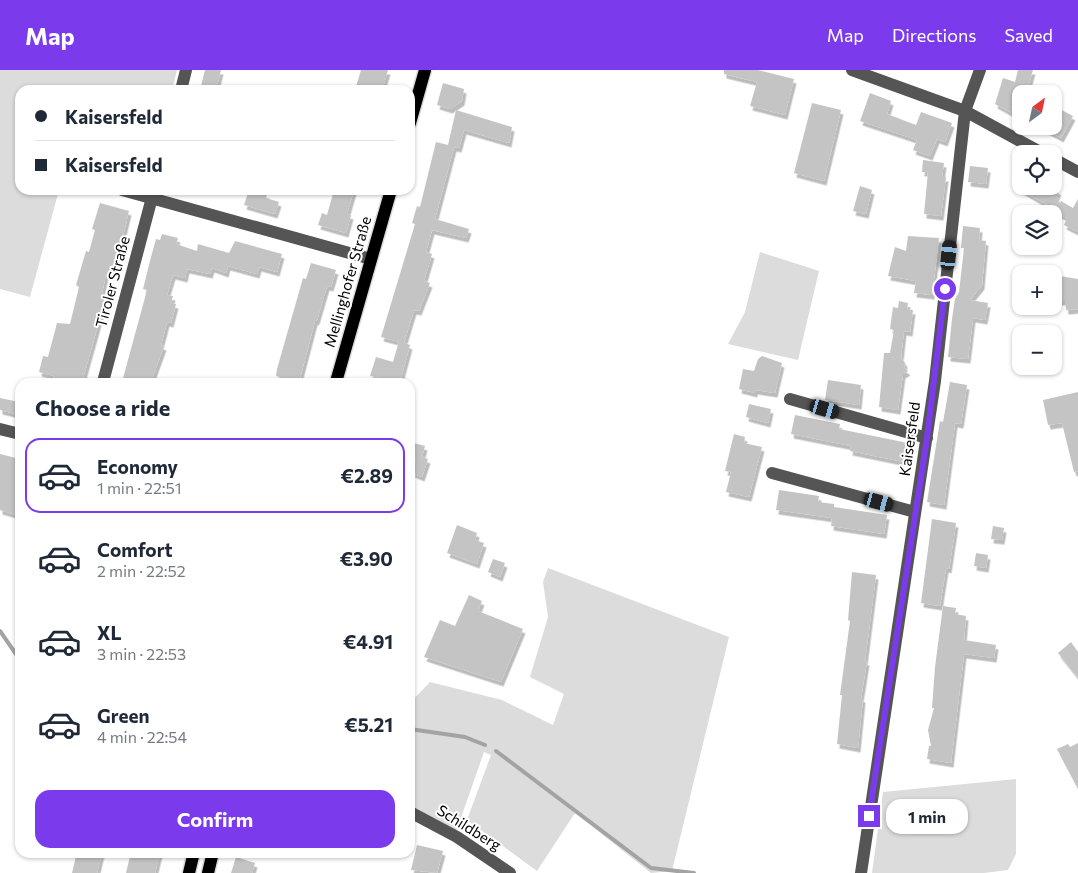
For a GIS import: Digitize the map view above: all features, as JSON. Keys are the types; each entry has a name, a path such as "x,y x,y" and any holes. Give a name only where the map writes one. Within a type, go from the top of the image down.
{"main road":[{"path":"415,105 425,70"},
{"name":"Mellinghofer Straße","path":"337,378 390,195"},
{"path":"189,873 193,858"},
{"path":"208,873 212,858"}],"street":[{"path":"182,85 186,70"},
{"path":"852,70 965,111 1027,145"},
{"name":"Kaisersfeld","path":"861,873 927,438 965,111 980,70"},
{"path":"1062,163 1078,172"},
{"name":"Tiroler Straße","path":"103,378 153,195"},
{"path":"156,195 371,260"},
{"path":"790,399 927,438"},
{"path":"0,429 15,433"},
{"path":"772,473 915,512"},
{"name":"Schildberg","path":"415,815 457,837 510,873"}],"shaded area":[{"path":"0,70 177,70 173,85 15,85 15,195 58,195 30,297 0,289"},
{"path":"760,252 819,271 798,360 728,344 745,312"},
{"path":"548,568 729,637 672,871 651,873 575,813 537,871 467,820 491,755 484,752 456,832 415,809 415,698 430,682 502,700 553,725 564,694 530,677 548,617 543,582"},
{"path":"1016,779 1016,854 1008,870 984,873 872,873 883,792"}],"building":[{"path":"205,70 221,70 217,85 201,85"},
{"path":"361,70 388,70 384,85 356,85"},
{"path":"724,70 758,70 794,79 785,115 750,106 757,82 724,74"},
{"path":"1018,70 1033,70 1029,85 1012,85 1012,113 995,104 1003,78 1015,82"},
{"path":"443,83 464,89 462,101 450,109 437,105"},
{"path":"870,93 891,101 887,114 916,125 921,112 952,123 945,142 937,139 930,156 913,150 917,140 860,121"},
{"path":"812,103 841,110 824,181 794,173"},
{"path":"456,110 512,127 509,143 464,130 459,148 454,147 435,219 469,229 466,238 432,230 426,252 432,254 424,281 430,283 419,311 414,310 404,343 381,337 415,224 412,223 417,206 420,207 436,142 448,145"},
{"path":"1062,110 1073,116 1061,138 1056,135 1062,135"},
{"path":"923,160 944,163 942,177 946,177 941,216 924,214 928,172 922,172"},
{"path":"970,166 988,168 986,184 968,182"},
{"path":"860,186 872,190 866,214 853,211"},
{"path":"247,195 267,195 266,198 279,202 275,214 244,205"},
{"path":"333,195 353,195 347,214 351,215 346,233 318,225 322,213 327,215"},
{"path":"1030,195 1057,195 1056,197 1060,199 1056,205 1047,205"},
{"path":"1078,199 1078,232 1064,225 1067,218 1062,216 1062,205 1059,205 1061,201 1073,208"},
{"path":"100,203 129,211 112,276 106,274 101,298 105,300 83,378 53,378 54,376 39,372 43,356 48,357 57,323 70,324 79,287 76,285 86,251 89,252 95,230 92,229"},
{"path":"963,226 980,228 979,240 986,241 982,285 970,300 988,303 985,320 973,318 968,359 948,357 955,299 959,292 964,248 961,248"},
{"path":"162,234 178,238 176,244 197,251 198,244 229,253 235,241 282,254 277,272 259,267 257,274 228,266 226,273 212,268 210,274 187,269 185,278 173,275 167,295 173,296 171,303 176,304 171,323 167,322 161,345 164,346 152,378 123,378 147,290 143,289 151,257 156,239 160,240"},
{"path":"908,236 939,238 932,295 914,293 916,281 888,276 895,247 906,251"},
{"path":"311,263 336,270 331,287 327,286 317,320 315,321 300,378 283,378 276,376 277,369 303,278 306,279"},
{"path":"1062,276 1078,279 1078,309 1066,310 1065,301 1062,301"},
{"path":"899,301 908,303 907,309 913,310 910,332 904,331 901,357 905,363 904,368 908,371 903,374 898,410 879,407 884,353 890,353 894,330 890,329 893,307 898,308"},
{"path":"399,341 410,345 401,378 370,376 376,357 393,362"},
{"path":"762,356 782,363 775,393 755,390 755,393 739,389 743,369 754,371 758,359"},
{"path":"828,380 861,385 859,405 825,400"},
{"path":"950,382 967,385 961,424 955,423 944,505 927,502 940,421 943,422"},
{"path":"1078,392 1078,471 1074,472 1062,423 1048,425 1043,400"},
{"path":"0,398 15,401 15,414 0,410"},
{"path":"749,404 771,409 768,423 746,417"},
{"path":"795,415 840,424 839,429 908,443 904,462 850,451 851,446 791,434"},
{"path":"734,434 745,437 744,443 762,447 749,497 726,492 731,472 725,471"},
{"path":"415,443 425,446 422,457 428,459 422,477 415,474"},
{"path":"0,454 15,458 15,514 0,510"},
{"path":"779,490 819,496 818,502 834,504 834,507 887,515 884,534 831,526 832,518 776,510"},
{"path":"932,519 956,523 949,569 946,568 940,606 921,603"},
{"path":"457,525 477,533 475,540 484,543 477,564 447,553"},
{"path":"993,526 1004,528 1002,540 991,539"},
{"path":"976,553 988,555 986,568 974,566"},
{"path":"493,559 505,563 500,577 488,572"},
{"path":"852,572 876,575 861,698 863,698 858,748 837,744 842,695 840,695 850,621 848,620"},
{"path":"469,595 482,601 478,611 523,629 501,682 424,657 440,620 455,626"},
{"path":"943,606 956,608 955,614 966,616 964,640 996,645 994,658 964,654 951,763 927,759 929,746 931,746 928,730 934,708 932,708 935,667"},
{"path":"1071,642 1078,652 1078,678 1058,653"},
{"path":"1078,743 1078,789 1057,749 1068,744 1070,747"},
{"path":"417,845 443,851 437,873 411,870"},
{"path":"76,858 101,858 97,873 72,873"},
{"path":"130,858 159,858 155,873 126,873"},
{"path":"236,858 255,863 252,873 231,873"}],"waterway":[{"path":"0,631 15,653"},
{"path":"415,730 465,737 485,745"},
{"path":"496,751 651,868 694,873"}],"route":[{"path":"869,816 927,438 945,289"}]}
